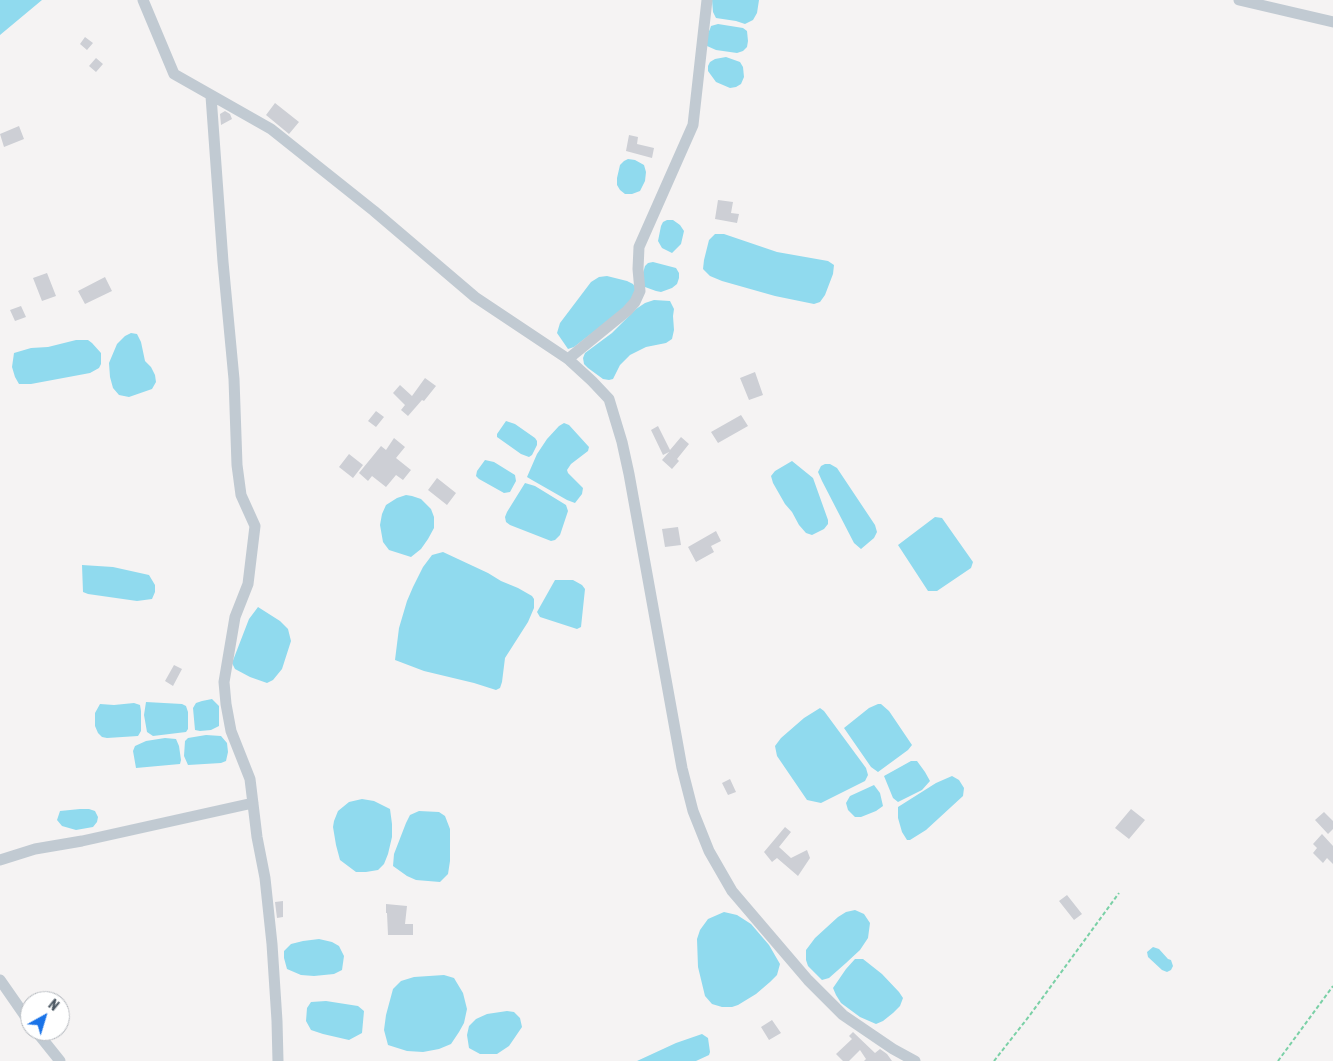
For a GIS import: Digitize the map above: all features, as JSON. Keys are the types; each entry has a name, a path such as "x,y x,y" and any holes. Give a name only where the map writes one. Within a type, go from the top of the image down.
{"street":[{"path":"143,0 174,74 271,129 374,211 475,297 568,359 609,399 616,419 629,474 682,768 692,810 709,851 732,892 808,980 843,1015 915,1061"},
{"path":"568,359 627,311 635,302 640,291 639,247 693,125 707,0"},
{"path":"1239,0 1333,22"},
{"path":"211,96 234,379 237,465 241,495 255,526 248,584 235,617 224,682 231,731 250,779 266,878 278,1061"},
{"path":"0,860 36,849 82,841 253,803"},
{"path":"0,980 20,1009"},
{"path":"44,1041 60,1061"},
{"path":"889,1061 900,1053"}],"path":[{"path":"994,1061 1119,893"},
{"path":"1278,1061 1333,986"}],"water":[{"path":"0,0 42,0 0,35"},
{"path":"712,0 759,0 757,13 753,20 745,24 716,18 713,12"},
{"path":"718,24 743,28 747,31 747,47 737,53 716,50 707,46 707,35 711,26"},
{"path":"726,57 740,62 743,67 744,77 741,84 736,87 730,88 716,82 708,71 710,62"},
{"path":"628,159 635,160 644,165 646,172 645,181 640,191 632,194 625,194 617,185 620,165"},
{"path":"667,220 673,220 684,231 681,244 672,253 662,248 658,241 661,226"},
{"path":"715,234 724,234 777,252 828,261 834,265 833,274 825,295 820,302 814,304 775,296 710,276 703,269 704,260 709,240"},
{"path":"653,262 676,268 679,273 677,284 661,292 645,287 643,284 643,273 645,266"},
{"path":"607,276 627,281 633,284 637,290 626,307 574,347 568,349 557,333 560,323 591,282 599,277"},
{"path":"654,300 670,301 674,309 672,339 666,343 646,347 630,355 620,365 613,379 603,379 584,364 583,358 585,353 612,333 636,309"},
{"path":"131,333 137,334 141,342 145,361 151,367 156,382 152,389 129,397 119,395 113,388 109,363 117,344"},
{"path":"76,340 88,340 101,353 99,368 90,373 31,384 19,384 12,367 14,353"},
{"path":"506,421 515,424 535,438 537,445 532,455 529,457 521,454 497,437"},
{"path":"564,423 569,425 589,447 588,451 571,464 567,470 583,488 582,494 575,503 527,477 537,454 547,439"},
{"path":"485,460 494,462 515,475 516,481 510,492 504,493 476,476 477,471"},
{"path":"792,461 813,478 828,520 828,524 824,529 812,535 806,533 799,525 773,483 771,476 775,471"},
{"path":"830,464 837,468 875,525 877,532 874,538 861,549 854,543 818,472 821,466"},
{"path":"525,483 535,486 566,505 568,511 560,535 555,540 551,541 506,522 507,512"},
{"path":"406,495 421,499 431,509 434,517 434,528 428,539 421,549 411,557 389,550 383,542 380,525 386,505"},
{"path":"935,517 942,518 973,562 971,568 937,591 928,591 898,545"},
{"path":"443,552 518,588 534,599 534,608 528,622 505,658 502,682 500,688 496,690 424,671 395,660 399,628 413,587 423,567 432,555"},
{"path":"82,565 113,567 149,575 155,585 155,592 152,599 137,601 88,594 83,592"},
{"path":"555,580 573,580 585,589 581,627 577,629 540,617 537,612"},
{"path":"258,607 280,621 288,629 291,641 282,669 273,680 267,683 235,669 232,663 249,619"},
{"path":"212,699 219,706 219,726 211,730 195,730 193,708 196,703"},
{"path":"146,702 182,704 186,706 188,729 186,732 153,736 147,732 144,715"},
{"path":"134,703 140,705 141,711 141,731 138,736 107,738 102,737 98,733 95,726 95,713 100,704"},
{"path":"881,704 889,711 912,745 878,772 871,767 844,728 869,708"},
{"path":"820,708 866,768 868,775 865,781 821,803 807,800 777,756 775,746 781,738 804,718"},
{"path":"206,735 221,736 227,743 226,761 188,765 184,756 185,741 188,738"},
{"path":"165,738 176,739 179,746 180,764 136,768 133,751 135,746 146,741"},
{"path":"911,761 917,761 930,781 922,790 898,802 893,798 884,776"},
{"path":"952,776 959,780 964,788 963,796 926,830 907,840 902,832 898,818 898,807 936,783"},
{"path":"874,785 880,793 883,806 861,817 855,817 848,810 846,803 850,796"},
{"path":"362,799 374,801 390,809 392,837 384,864 378,870 356,872 340,860 333,827 338,811 349,802"},
{"path":"80,809 95,811 98,817 93,827 76,830 62,826 57,820 60,811"},
{"path":"419,811 439,812 445,816 450,829 448,874 440,882 416,880 393,866 394,854 406,823 410,815"},
{"path":"855,910 864,914 870,923 868,938 860,950 846,963 829,978 822,980 808,966 806,950 815,938 838,917 846,912"},
{"path":"724,912 737,915 751,924 769,945 780,964 777,975 770,982 756,994 732,1007 712,1004 705,996 698,967 697,939 700,930 708,919"},
{"path":"319,939 339,946 344,956 342,970 334,974 314,976 301,975 287,969 284,951 291,944"},
{"path":"1153,947 1159,949 1171,960 1173,966 1171,970 1167,972 1162,970 1148,957 1147,952"},
{"path":"855,959 863,959 882,974 903,998 900,1006 893,1013 876,1024 860,1017 841,1003 833,988"},
{"path":"444,975 454,978 463,993 467,1009 464,1023 451,1044 439,1049 423,1052 407,1051 388,1045 384,1030 393,989 401,981 414,977"},
{"path":"326,1001 358,1006 364,1011 362,1033 349,1040 311,1030 306,1021 307,1008 311,1002"},
{"path":"507,1011 514,1012 520,1018 522,1027 509,1046 497,1054 480,1054 469,1048 467,1035 469,1026 476,1019 487,1014"},
{"path":"702,1034 708,1038 710,1052 709,1055 696,1061 637,1061 676,1043"}],"building":[{"path":"85,37 93,43 87,50 80,44"},
{"path":"96,58 103,64 96,72 89,66"},
{"path":"275,103 299,122 289,134 266,115"},
{"path":"225,111 230,114 232,119 221,125 220,114"},
{"path":"19,126 24,139 4,147 0,134"},
{"path":"629,135 638,137 637,144 654,148 652,158 626,151"},
{"path":"718,200 733,202 731,213 739,214 737,223 715,219"},
{"path":"47,273 56,296 42,301 33,278"},
{"path":"105,277 112,291 85,304 78,291"},
{"path":"21,306 26,317 15,321 10,310"},
{"path":"755,372 763,395 749,400 740,378"},
{"path":"425,378 436,386 408,416 401,410 405,405 393,393 400,385 412,396"},
{"path":"376,411 384,417 376,427 368,421"},
{"path":"741,415 748,426 718,443 711,432"},
{"path":"658,426 670,450 681,437 689,444 672,469 662,460 669,452 663,455 651,430"},
{"path":"394,438 405,447 396,458 411,470 403,480 396,475 386,487 372,476 368,481 359,473 381,446 386,450"},
{"path":"349,454 363,465 353,478 339,467"},
{"path":"437,478 456,493 447,505 428,490"},
{"path":"678,527 681,545 665,547 662,529"},
{"path":"716,531 721,541 711,546 714,552 696,562 688,547"},
{"path":"174,665 182,669 173,686 165,681"},
{"path":"730,779 736,792 728,795 722,783"},
{"path":"1131,809 1145,820 1129,839 1115,828"},
{"path":"1324,812 1333,821 1333,829 1328,834 1315,820"},
{"path":"785,827 791,832 779,847 791,858 807,850 810,858 798,876 777,858 772,862 764,852"},
{"path":"1322,834 1333,846 1333,864 1327,858 1323,863 1313,853 1317,848 1313,844"},
{"path":"1067,895 1082,914 1074,920 1059,901"},
{"path":"283,901 283,917 277,918 275,902"},
{"path":"386,904 407,906 405,924 413,924 413,935 388,935"},
{"path":"772,1020 781,1033 769,1040 761,1027"},
{"path":"853,1032 875,1053 880,1049 892,1061 864,1061 866,1059 860,1050 849,1061 843,1061 836,1054 852,1039 849,1036"}]}
